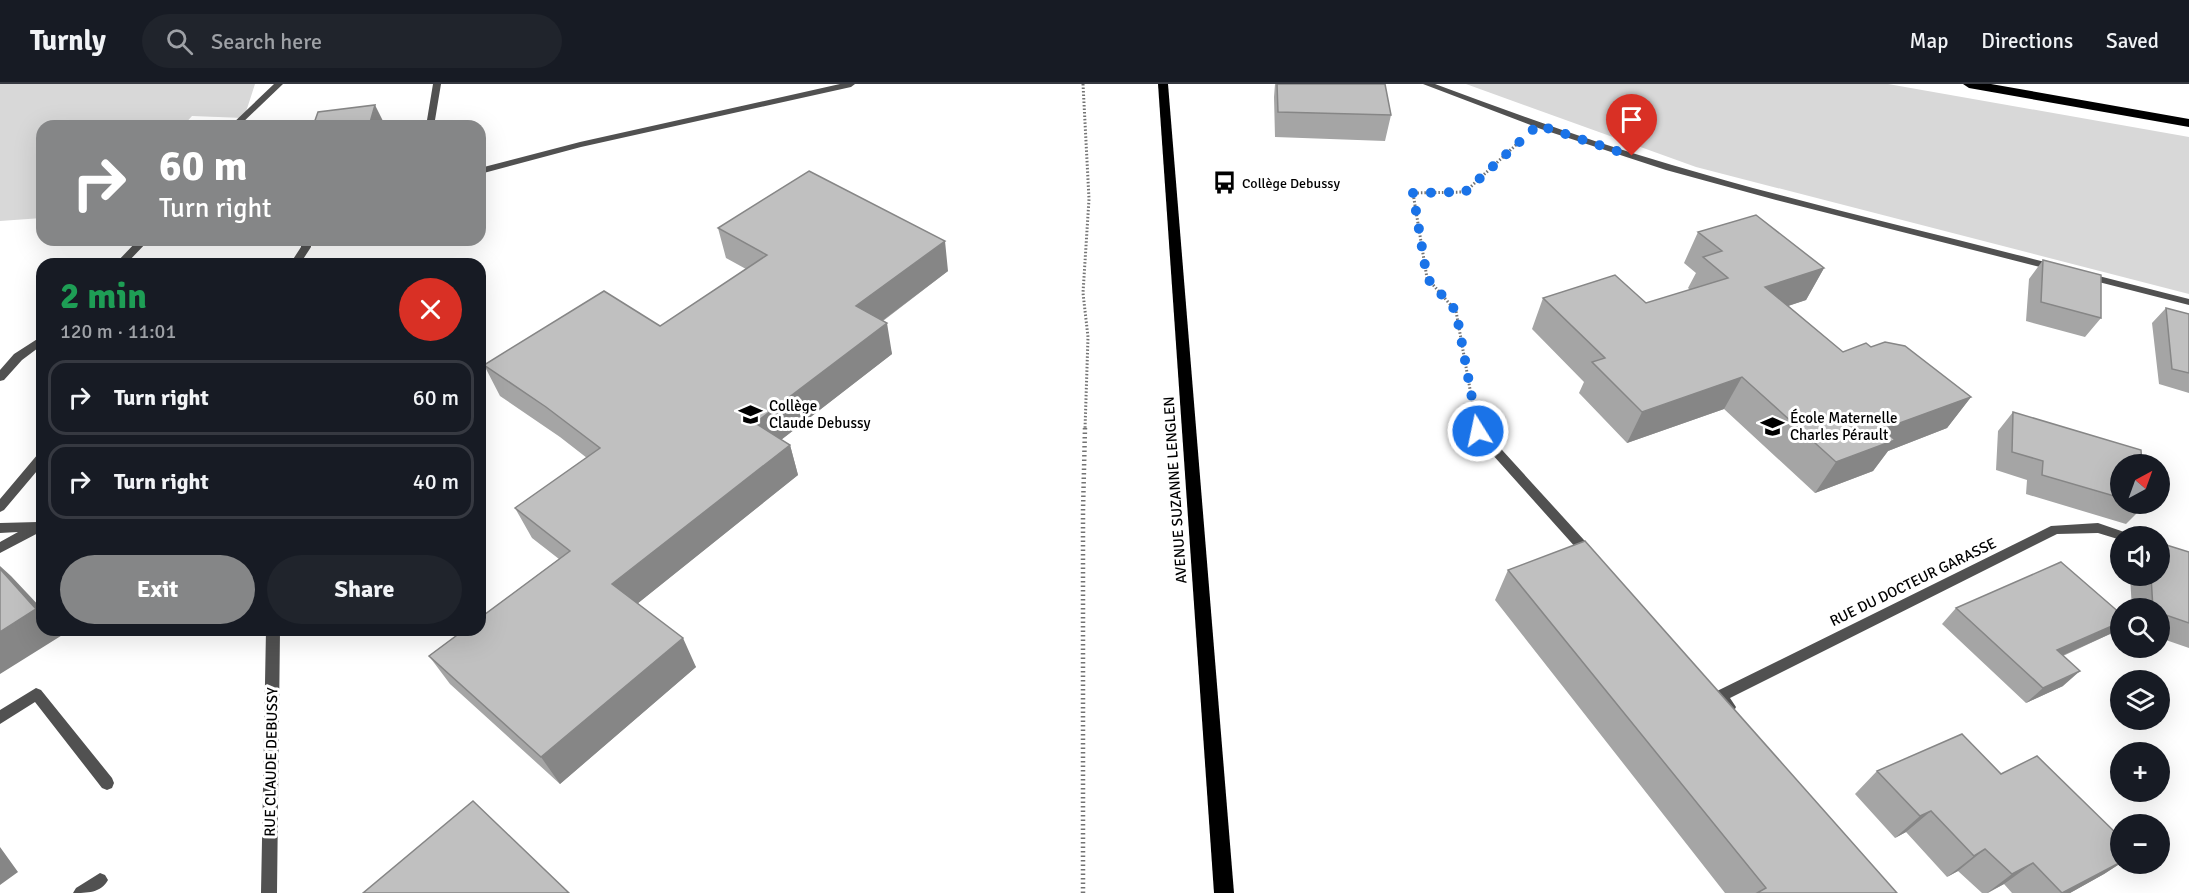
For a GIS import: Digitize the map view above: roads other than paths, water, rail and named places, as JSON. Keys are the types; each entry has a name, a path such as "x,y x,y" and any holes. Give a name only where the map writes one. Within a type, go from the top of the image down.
{"highway":[{"path":"1969,84 2189,123"}],"main road":[{"name":"AVENUE SUZANNE LENGLEN","path":"1163,84 1224,893"}],"street":[{"path":"240,120 279,84"},
{"path":"430,120 437,84"},
{"path":"486,169 580,145 851,84"},
{"path":"1427,84 1625,154 1782,199 2066,271"},
{"path":"126,258 138,246"},
{"path":"2077,274 2189,302"},
{"path":"0,377 18,357 36,344"},
{"path":"1478,431 1599,564"},
{"path":"0,507 36,464"},
{"path":"0,528 36,529"},
{"name":"RUE DU DOCTEUR GARASSE","path":"1736,714 1716,692 2055,530 2098,528 2110,532"},
{"path":"0,548 36,531"},
{"name":"RUE CLAUDE DEBUSSY","path":"269,893 273,636"},
{"path":"0,718 36,694 107,783"},
{"path":"81,893 100,880"}],"place":[{"name":"Collège Debussy","path":"1224,183"},
{"name":"Collège Claude Debussy","path":"751,415"},
{"name":"École Maternelle Charles Pérault","path":"1772,427"}]}
